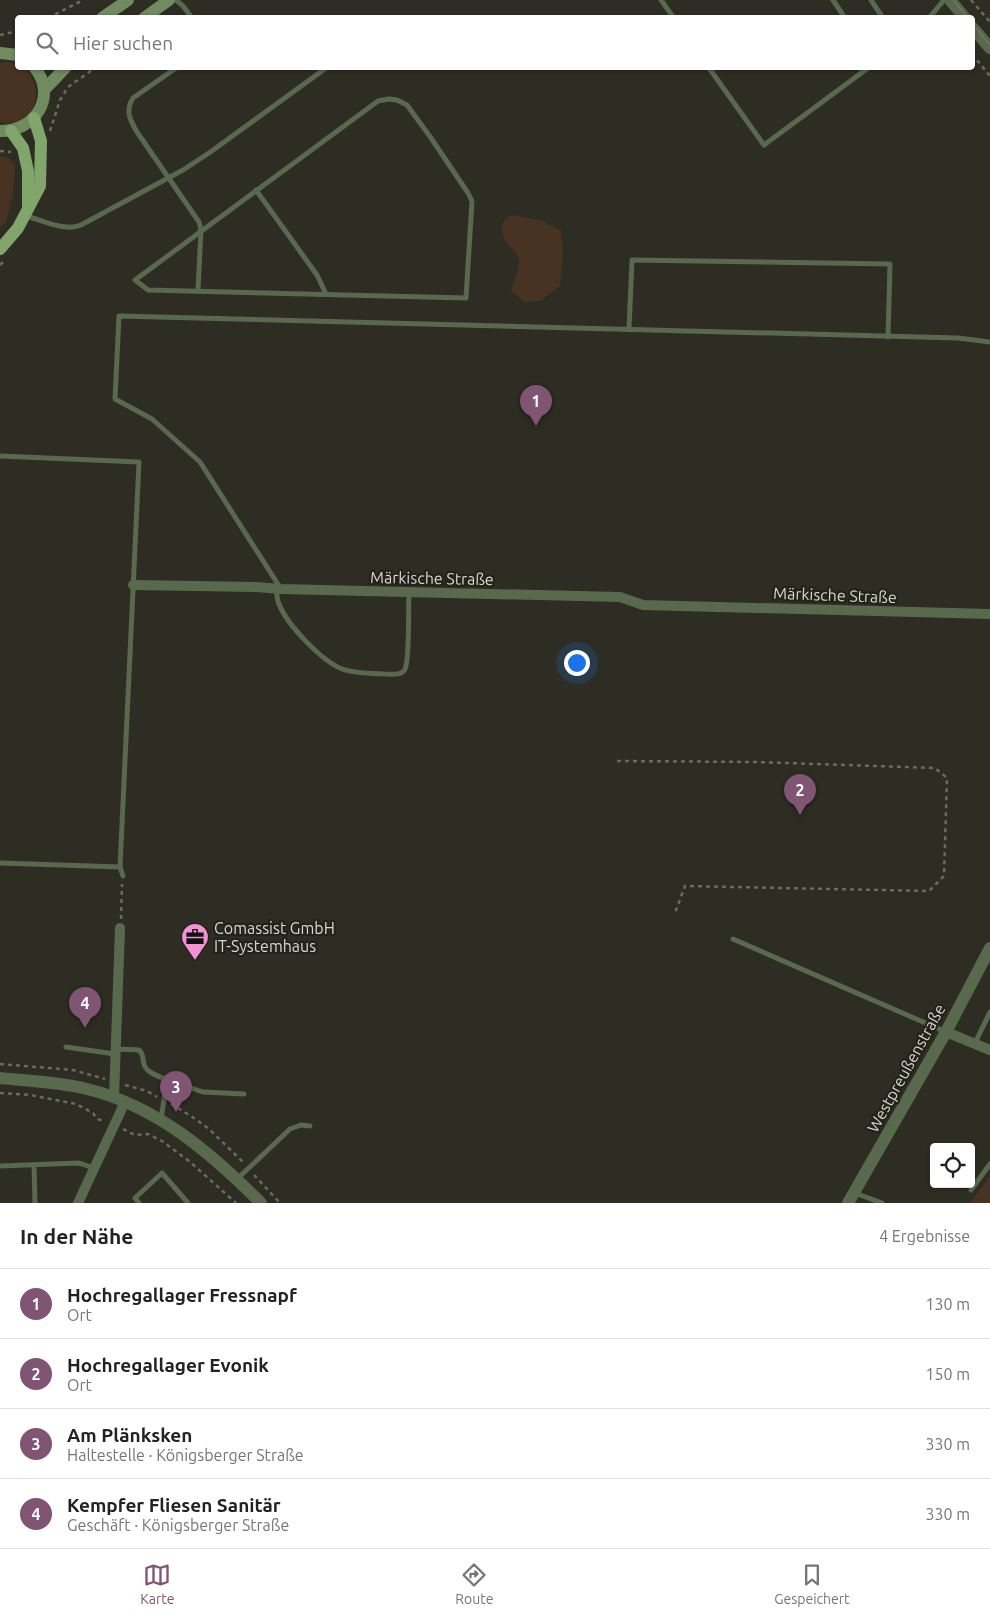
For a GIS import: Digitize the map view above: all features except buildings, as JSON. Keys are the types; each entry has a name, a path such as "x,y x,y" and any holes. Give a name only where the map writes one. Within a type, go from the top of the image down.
{"main road":[{"path":"106,15 128,0"},
{"path":"148,15 169,0"},
{"path":"0,53 15,54"},
{"path":"5,131 20,128 34,118 42,105 44,90 42,80 36,70"},
{"path":"44,90 63,70"},
{"path":"0,250 11,237 40,186 41,141 34,118"},
{"path":"5,131 24,148 28,171 27,211"}],"street":[{"path":"950,0 962,15"},
{"path":"975,30 985,41"},
{"name":"Märkische Straße","path":"133,585 620,597 643,605 990,614"},
{"path":"78,1203 115,1126 119,1100 116,1052 120,928"},
{"name":"Westpreußenstraße","path":"851,1198 986,965 990,948"},
{"path":"946,1032 990,1050"},
{"path":"0,1078 52,1082 88,1089 119,1100 161,1121 197,1145 237,1179 261,1203"}],"lane":[{"path":"176,0 190,15"},
{"path":"661,0 672,15"},
{"path":"833,0 843,15"},
{"path":"870,0 881,15"},
{"path":"932,15 944,0"},
{"path":"173,70 133,98 129,105 128,113 137,132 199,222 201,230 198,290"},
{"path":"27,211 62,226 75,227 209,153 323,70"},
{"path":"710,70 764,146 865,70"},
{"path":"397,100 407,105 442,153 472,201 466,298 148,290 134,280 256,190 378,101 397,100"},
{"path":"256,190 317,275 326,294"},
{"path":"629,330 632,260 890,264 888,336"},
{"path":"409,592 407,658 405,669 400,674 353,672 341,668 316,653 279,604 279,589 200,462 152,419 115,399 119,316 958,338 990,342"},
{"path":"0,456 139,462 120,867 123,876"},
{"path":"0,863 120,867"},
{"path":"733,939 946,1032"},
{"path":"975,1043 990,1012"},
{"path":"66,1047 116,1052 139,1050 142,1053 144,1066 148,1071 167,1080 203,1092 244,1094"},
{"path":"161,1121 167,1080"},
{"path":"237,1179 290,1129 301,1125 310,1126"},
{"path":"0,1166 79,1164 94,1168"},
{"path":"972,1190 990,1164"},
{"path":"34,1165 35,1203"},
{"path":"139,1203 135,1198 162,1173 188,1203"},
{"path":"851,1198 882,1203"}],"path":[{"path":"54,15 83,0"},
{"path":"971,0 990,22"},
{"path":"0,35 15,32"},
{"path":"975,58 990,76"},
{"path":"50,133 60,100 68,87 92,70"},
{"path":"0,151 13,152 15,157"},
{"path":"616,761 756,762 935,768 947,778 944,876 929,891 685,886 675,913"},
{"path":"120,928 123,876"},
{"path":"0,1093 30,1095 76,1104 93,1113 98,1119 135,1135 148,1134 162,1140 236,1203"}],"shaded area":[{"path":"0,63 15,64 15,70 26,70 32,77 35,87 36,97 34,106 29,114 21,120 12,123 0,122"},
{"path":"0,156 9,158 15,167 13,195 6,222 0,227"},
{"path":"512,215 543,221 561,231 563,252 560,286 540,301 524,302 511,290 518,271 519,260 516,252 505,240 502,225"},
{"path":"990,1176 990,1203 970,1203"}],"tram line":[{"path":"953,0 966,15"},
{"path":"975,27 990,45"}],"place":[{"name":"Hochregallager Fressnapf","path":"536,426"},
{"name":"Hochregallager Evonik","path":"800,815"},
{"name":"Comassist GmbH IT-Systemhaus","path":"195,961"},
{"name":"Kempfer Fliesen Sanitär","path":"85,1028"},
{"name":"Am Plänksken","path":"176,1112"}]}
